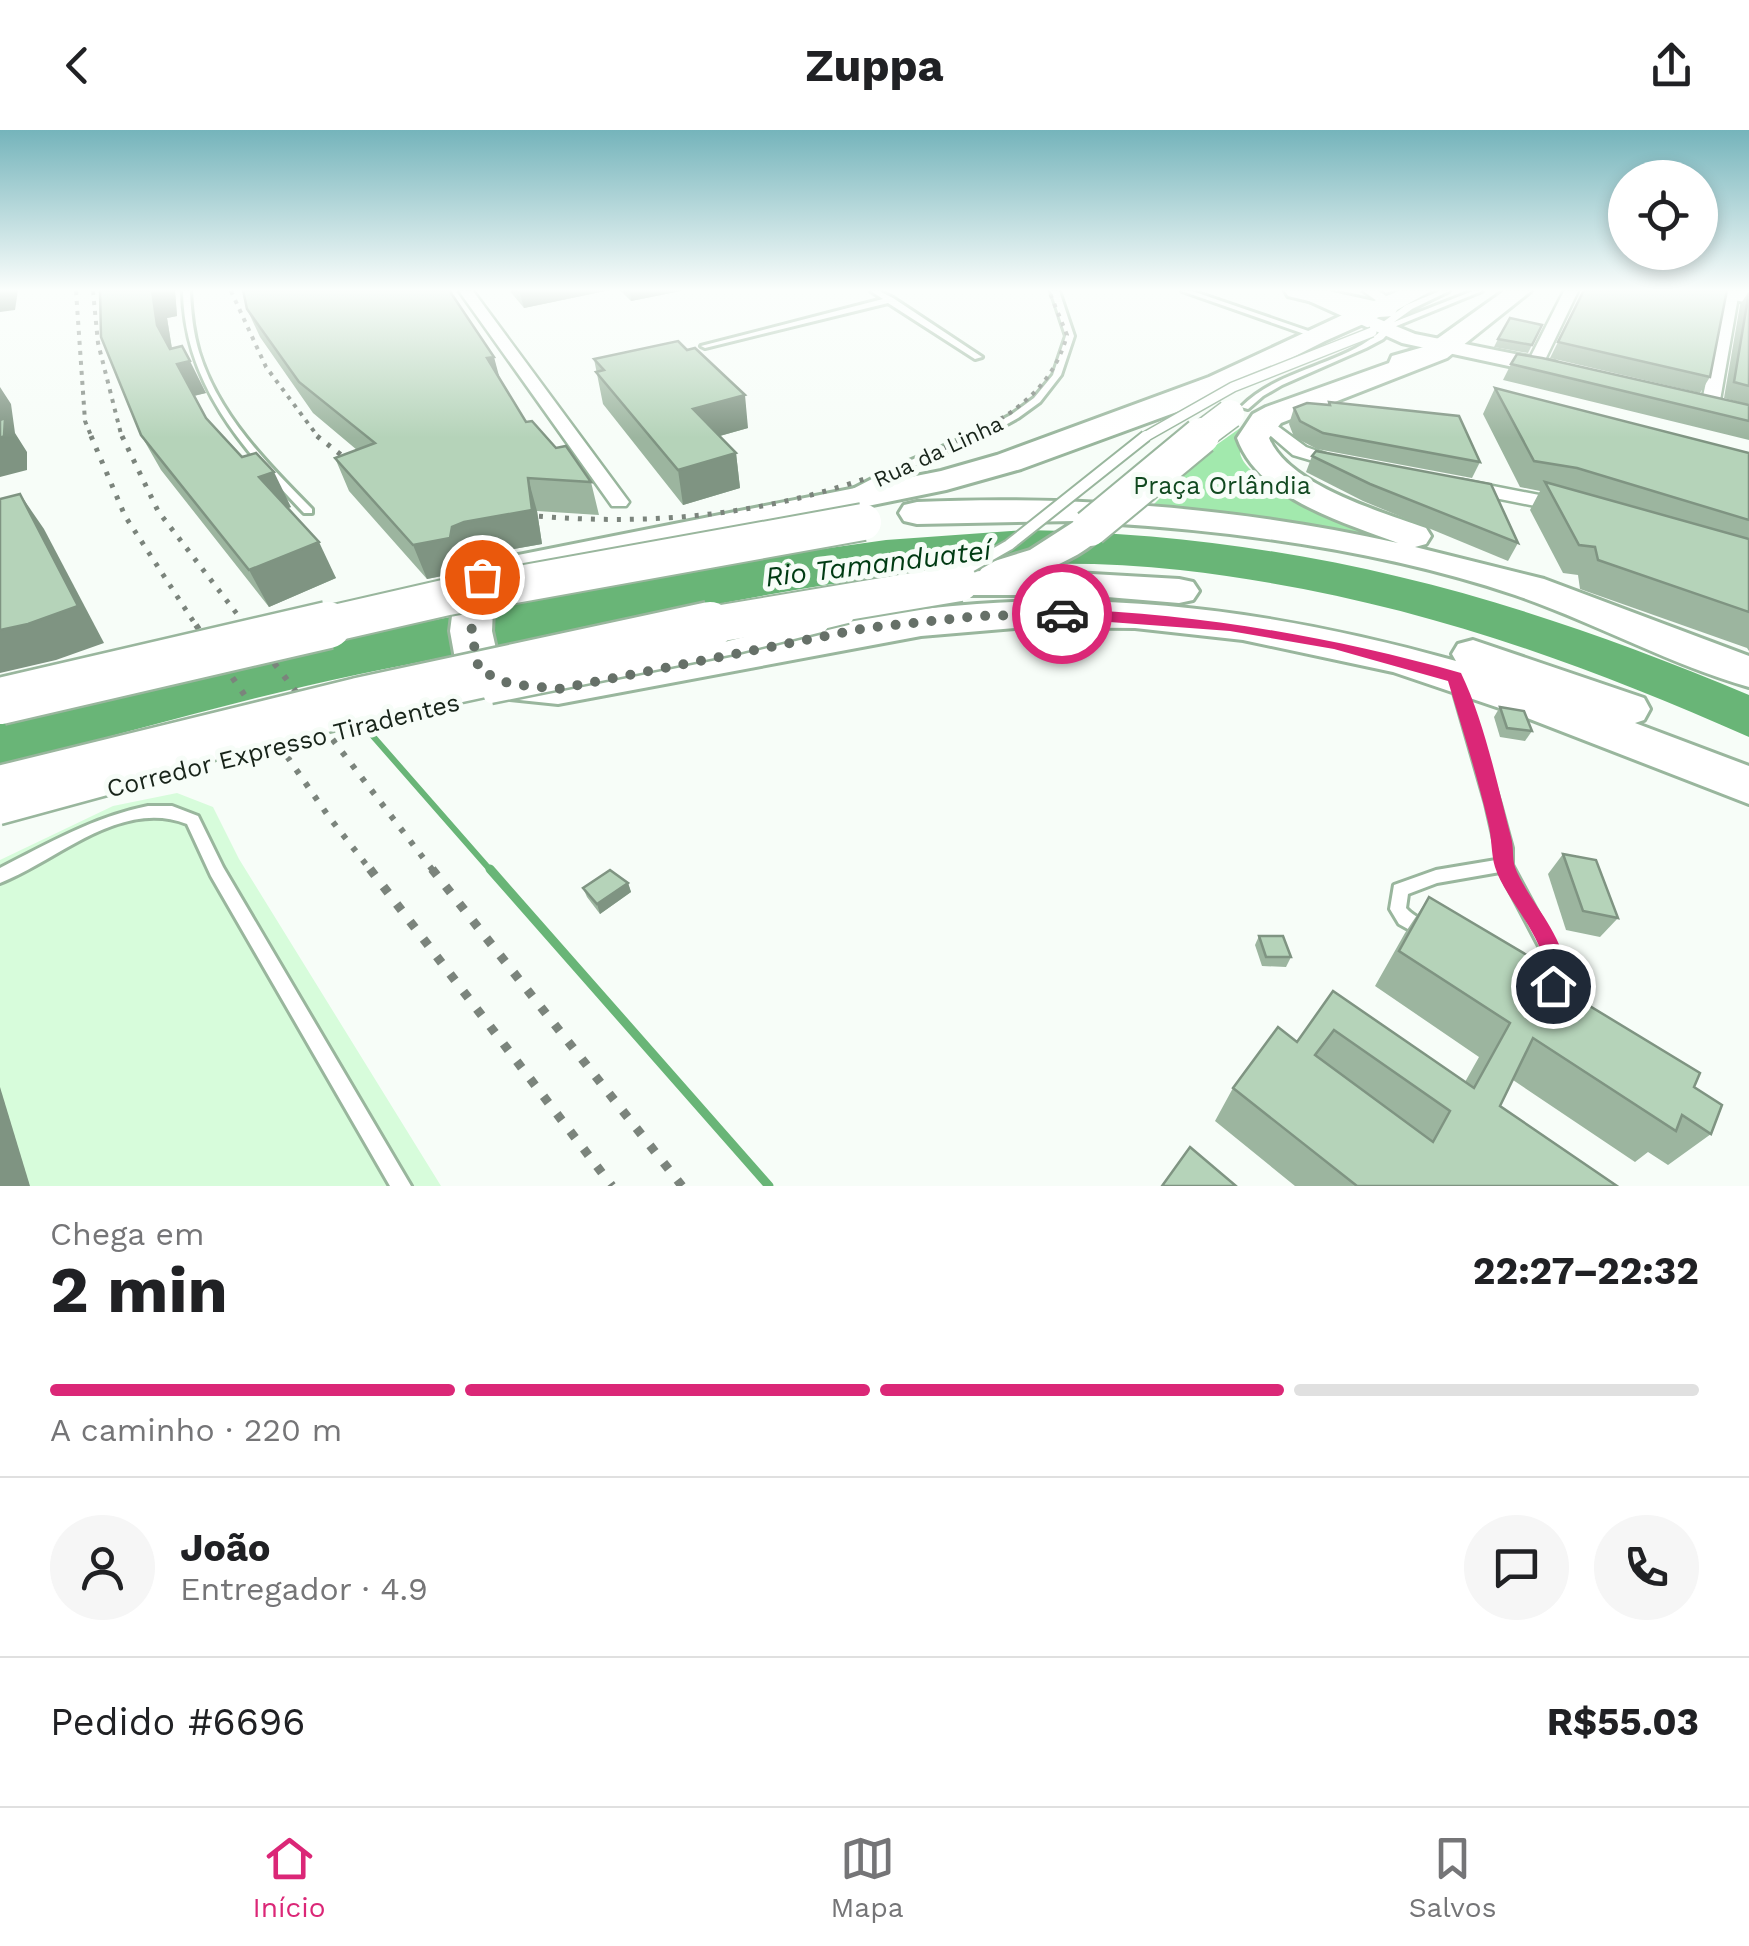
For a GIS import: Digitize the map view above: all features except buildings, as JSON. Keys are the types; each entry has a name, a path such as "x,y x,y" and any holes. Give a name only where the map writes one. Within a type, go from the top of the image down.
{"highway":[{"path":"960,583 1043,558 1080,537 1239,406 1311,340"},
{"path":"0,701 448,597 851,513 1009,462 1239,406 1298,405 1401,370 1434,352 1446,340"},
{"path":"1239,406 1256,431 1254,445 1260,458 1314,495 1528,586 1749,672"},
{"path":"916,513 1239,406"},
{"path":"1528,586 1363,546 1186,518 1022,508 851,513 511,565 482,577 474,593 471,632 479,684 558,689 866,628 979,616 1140,617 1230,626 1334,644 1456,677 1749,785"},
{"path":"0,789 535,659 830,602 960,583 1084,583 1198,593 1373,626 1545,677 1749,760"}],"street":[{"path":"502,340 619,502"},
{"path":"1417,340 1434,352 1570,372"},
{"path":"1535,364 1547,340"},
{"path":"1719,340 1701,404 1736,412"},
{"path":"1239,406 1285,444 1310,458 1363,468"},
{"path":"1274,470 1310,458"},
{"path":"1434,480 1588,512"}],"lane":[{"path":"195,340 200,367 236,434 308,511"},
{"path":"704,346 727,340"},
{"path":"952,340 978,357"},
{"name":"Rua da Linha","path":"851,513 868,483 982,434 1043,392 1056,376 1069,340"},
{"name":"Corredor Expresso Tiradentes","path":"479,684 729,648 872,611 961,573 1039,523 1150,433 1183,412 1335,340"},
{"path":"1239,406 1346,340"},
{"path":"1456,677 1493,804 1504,848 1504,865 1548,944 1556,976 1547,992 1538,994 1525,988"},
{"name":"Corredor Expresso Tiradentes","path":"0,817 190,766"},
{"path":"0,876 132,814 163,810 193,820 217,870 401,1186"},
{"path":"1437,938 1405,919 1398,909 1400,890 1436,877 1504,865"}],"shaded area":[{"path":"177,793 213,807 239,859 441,1186 0,1186 0,860 113,806"}],"green space":[{"name":"Praça Orlândia","path":"1243,426 1250,427 1240,452 1251,470 1283,495 1368,524 1360,541 1153,505 1205,453"}],"water":[{"name":"Rio Tamanduateí","path":"1024,530 1215,543 1306,557 1482,599 1570,626 1749,695 1749,737 1540,654 1401,611 1330,594 1180,570 1035,564 963,568 820,586 418,662 267,695 0,766 0,721 309,644 752,559 886,540"}],"waterway":[{"path":"357,718 492,872"},
{"path":"490,869 769,1186"}],"railway":[{"path":"79,340 85,421 92,438"},
{"path":"98,340 122,438"},
{"path":"254,340 266,367 318,437"},
{"path":"965,438 1029,398 1052,370 1065,340"},
{"path":"91,436 125,516 197,627"},
{"path":"122,436 158,511 247,627"},
{"path":"513,514 634,519 747,509 857,481 970,436"},
{"path":"318,437 364,473"},
{"path":"196,625 329,817 372,872"},
{"path":"245,625 434,872"},
{"path":"370,869 612,1186"},
{"path":"432,869 682,1186"}],"way so far":[{"path":"482,577 475,586 471,632 479,670 496,680 535,688 598,683 866,628 979,616 1062,614"}],"route":[{"path":"1062,614 1230,626 1334,644 1456,677 1493,804 1504,848 1504,865 1548,944 1556,976 1553,986"}]}
